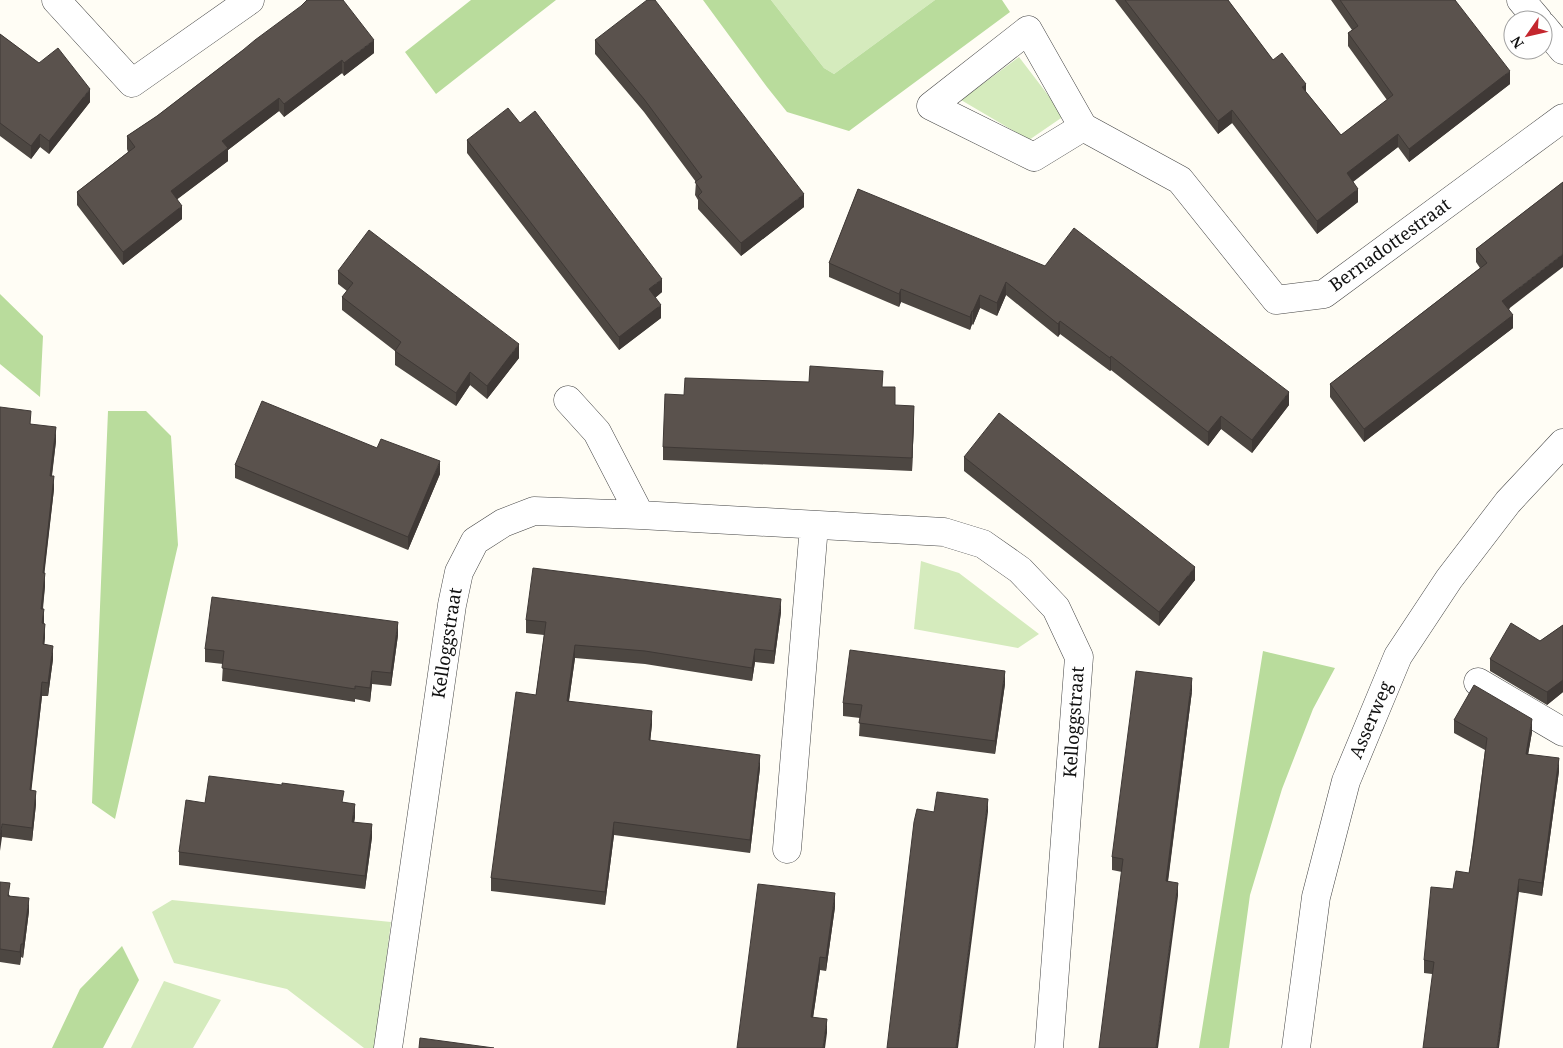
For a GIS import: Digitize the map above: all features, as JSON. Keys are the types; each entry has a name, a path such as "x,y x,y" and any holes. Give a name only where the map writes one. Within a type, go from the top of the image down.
{"street":[{"path":"56,0 132,83 250,0"},
{"path":"1521,0 1530,10"},
{"path":"1028,30 1083,127 1034,157 930,106 1028,30"},
{"path":"1553,38 1563,50"},
{"name":"Bernadottestraat","path":"1083,127 1180,180 1276,300 1324,294 1563,118"},
{"path":"568,400 597,432 640,515"},
{"name":"Asserweg","path":"1296,1048 1316,897 1346,781 1398,656 1449,579 1508,502 1563,443"},
{"name":"Kelloggstraat","path":"388,1048 452,605 459,572 474,541 503,522 534,511 944,532 983,544 1020,570 1056,608 1079,657 1049,1048"},
{"path":"787,849 814,526"},
{"path":"1478,682 1563,732"}],"green space":[{"path":"471,0 556,0 436,94 405,52"},
{"path":"703,0 771,0 824,68 834,74 935,0 1002,0 1010,12 849,131 787,112"},
{"path":"771,0 935,0 834,74 824,68"},
{"path":"1019,57 1064,116 1029,140 961,100"},
{"path":"0,294 43,336 40,397 0,364"},
{"path":"108,411 146,411 171,436 178,545 115,819 92,803"},
{"path":"921,561 959,573 1039,634 1018,648 914,629"},
{"path":"1263,651 1335,668 1313,709 1282,789 1250,895 1229,1048 1199,1048"},
{"path":"172,900 391,922 375,1048 364,1048 287,989 174,963 152,912"},
{"path":"122,946 139,980 103,1048 52,1048 80,989"},
{"path":"164,981 221,1000 193,1048 131,1048"}],"building":[{"path":"307,0 343,0 374,40 344,63 342,60 284,104 279,98 222,141 228,148 171,191 182,206 123,252 77,192 135,147 127,136 157,116"},
{"path":"647,0 655,0 804,194 741,243 698,196 702,192 695,182 702,177 644,99 595,40"},
{"path":"1125,0 1228,0 1273,60 1282,53 1306,84 1302,87 1341,135 1393,95 1348,33 1358,26 1340,0 1455,0 1510,71 1409,149 1398,134 1347,173 1358,189 1317,221 1232,110 1218,121"},
{"path":"0,34 39,63 58,48 90,89 49,141 40,134 31,146 0,123"},
{"path":"508,108 520,123 535,111 662,279 649,289 661,305 619,337 467,140"},
{"path":"1563,182 1563,254 1502,301 1513,315 1364,429 1330,384 1487,263 1476,249"},
{"path":"858,189 1045,266 1074,228 1289,392 1252,440 1221,416 1208,432 1111,356 1110,358 1060,321 1058,324 1006,282 997,303 980,295 970,317 901,289 899,294 829,263"},
{"path":"369,230 519,344 487,386 470,372 456,393 395,351 401,342 342,297 353,283 338,271"},
{"path":"810,366 883,371 882,387 895,387 895,405 914,406 912,458 663,447 665,394 684,395 685,378 809,382"},
{"path":"262,401 377,448 381,439 440,461 408,537 235,465"},
{"path":"0,407 31,411 30,424 56,427 50,476 54,476 43,573 45,573 41,609 44,609 42,623 45,624 43,644 53,646 48,683 42,682 30,790 36,791 32,828 2,824 0,837"},
{"path":"999,413 1195,567 1159,612 964,457"},
{"path":"533,568 781,599 774,651 755,649 752,668 645,651 575,645 567,701 652,711 649,740 760,755 750,840 614,822 605,892 491,878 516,692 536,695 546,622 526,620"},
{"path":"212,597 398,622 391,673 372,671 370,688 355,686 355,689 222,668 224,651 205,649"},
{"path":"1511,623 1540,641 1563,625 1563,680 1547,692 1490,659"},
{"path":"850,650 1005,671 995,741 859,723 862,705 843,703"},
{"path":"1136,671 1192,678 1166,881 1178,883 1156,1048 1099,1048 1123,859 1112,857"},
{"path":"1474,685 1532,719 1526,754 1559,758 1542,883 1519,879 1497,1048 1423,1048 1434,962 1424,960 1431,887 1453,889 1456,871 1469,873 1474,842 1487,738 1454,720"},
{"path":"209,776 344,791 342,802 355,804 352,822 372,824 365,876 179,852 186,800 205,803"},
{"path":"937,792 988,799 956,1048 887,1048 914,822 917,809 934,812"},
{"path":"0,882 10,883 8,896 29,898 23,944 21,944 20,952 0,949"},
{"path":"758,884 835,893 826,958 820,957 811,1017 827,1019 823,1048 737,1048"},
{"path":"420,1038 494,1048 419,1048"}]}
